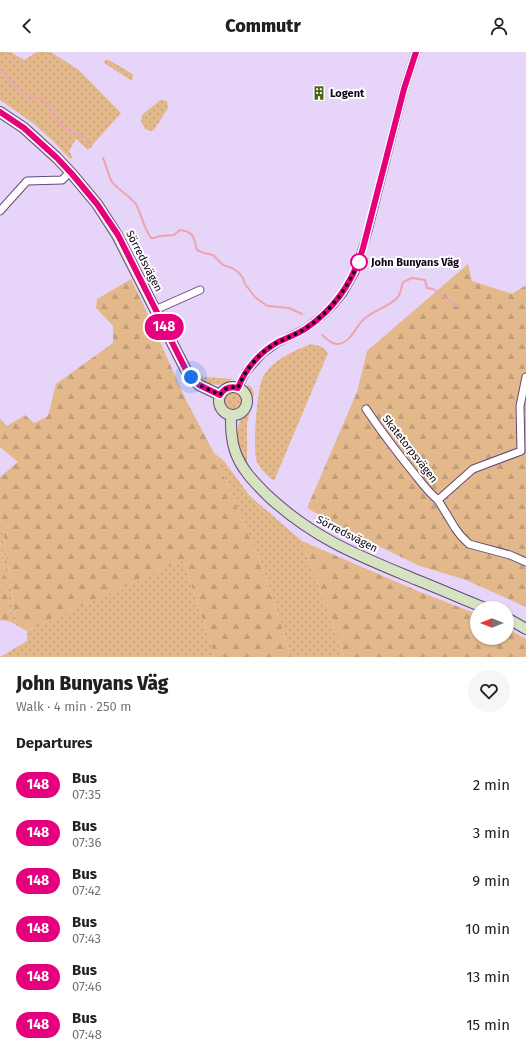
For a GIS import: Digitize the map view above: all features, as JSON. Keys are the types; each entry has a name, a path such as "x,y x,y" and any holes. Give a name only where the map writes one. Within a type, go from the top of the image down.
{"street":[{"path":"238,388 246,372 263,353 277,343 305,329 328,310 343,293 355,272 363,248 404,89 416,52"},
{"name":"Sörredsvägen","path":"0,112 24,128 57,158 97,204 118,235 155,310 191,377 199,385 220,395"},
{"path":"0,211 27,180 62,180 70,172"},
{"path":"155,310 200,290"},
{"name":"Skatetorpsvägen","path":"438,500 473,468 521,451 520,406 526,377"},
{"path":"227,388 238,388 246,395 247,405 241,413 231,415 225,413 220,408 218,402 220,395 227,388"},
{"name":"Skatetorpsvägen","path":"366,409 407,465 431,494 438,500 455,528 469,544 510,555 526,562"},
{"name":"Sörredsvägen","path":"231,415 232,441 242,466 260,488 296,520 331,543 360,557 470,602"},
{"path":"514,622 526,629"}],"green space":[{"path":"0,52 11,52 24,60 37,52 51,52 79,70 121,113 88,150 76,139 69,151 73,158 70,159 34,124 0,100"},
{"path":"105,60 109,60 131,73 133,75 132,81 104,63"},
{"path":"160,100 167,101 168,108 154,130 151,131 145,129 141,121 142,115"},
{"path":"468,264 472,281 512,294 526,285 526,607 466,580 420,566 355,535 307,508 357,392 367,351"},
{"path":"131,279 186,400 214,453 263,568 291,657 215,657 183,560 27,631 16,625 0,507 0,477 18,462 0,447 0,418 7,426 25,415 34,423 48,416 56,384 113,343 113,326 96,308 97,299"},
{"path":"311,344 323,347 328,353 274,481 260,467 256,456 256,420 261,383 267,371 278,361"},
{"path":"193,369 204,377 233,379 222,384 210,384 200,378"},
{"path":"247,384 252,388 254,393 247,424 247,463 241,454 237,436 242,417 250,406"},
{"path":"233,392 237,393 241,397 241,405 237,409 233,410 229,409 225,405 224,401 225,397 229,393"},
{"path":"214,453 224,461 250,496 302,541 344,657 291,657 263,568"},
{"path":"0,507 16,625 11,622 0,541"},
{"path":"0,541 11,622 0,620"},
{"path":"302,541 420,592 470,611 470,645 514,645 514,632 526,639 526,657 344,657"},
{"path":"183,560 215,657 0,657 27,641 27,631"}],"waterway":[{"path":"0,69 19,90 24,92 27,96 41,99 50,106 59,122 73,133 85,137 91,147"},
{"path":"103,158 112,182 132,199 137,206 151,238 174,235 180,230 189,232 193,237 197,250 213,255 223,265 238,272 255,297 263,303 268,306 289,308 302,314"},
{"path":"322,335 334,344 343,343 350,337 364,319 398,297 403,282 412,278 425,280 427,288 433,289 455,305 459,306"}],"bus line":[{"name":"148","path":"0,112 24,128 57,158 97,204 118,235 188,374 199,385 220,395 229,387 238,388 246,372 268,348 305,329 323,315 343,293 351,280 363,248 404,89 416,52"}],"place":[{"name":"Logent","path":"319,93"},
{"name":"John Bunyans Väg","path":"359,262"}],"route":[{"path":"191,377 199,385 220,395 229,387 238,388 246,372 268,348 305,329 333,305 343,293 359,262"}]}
